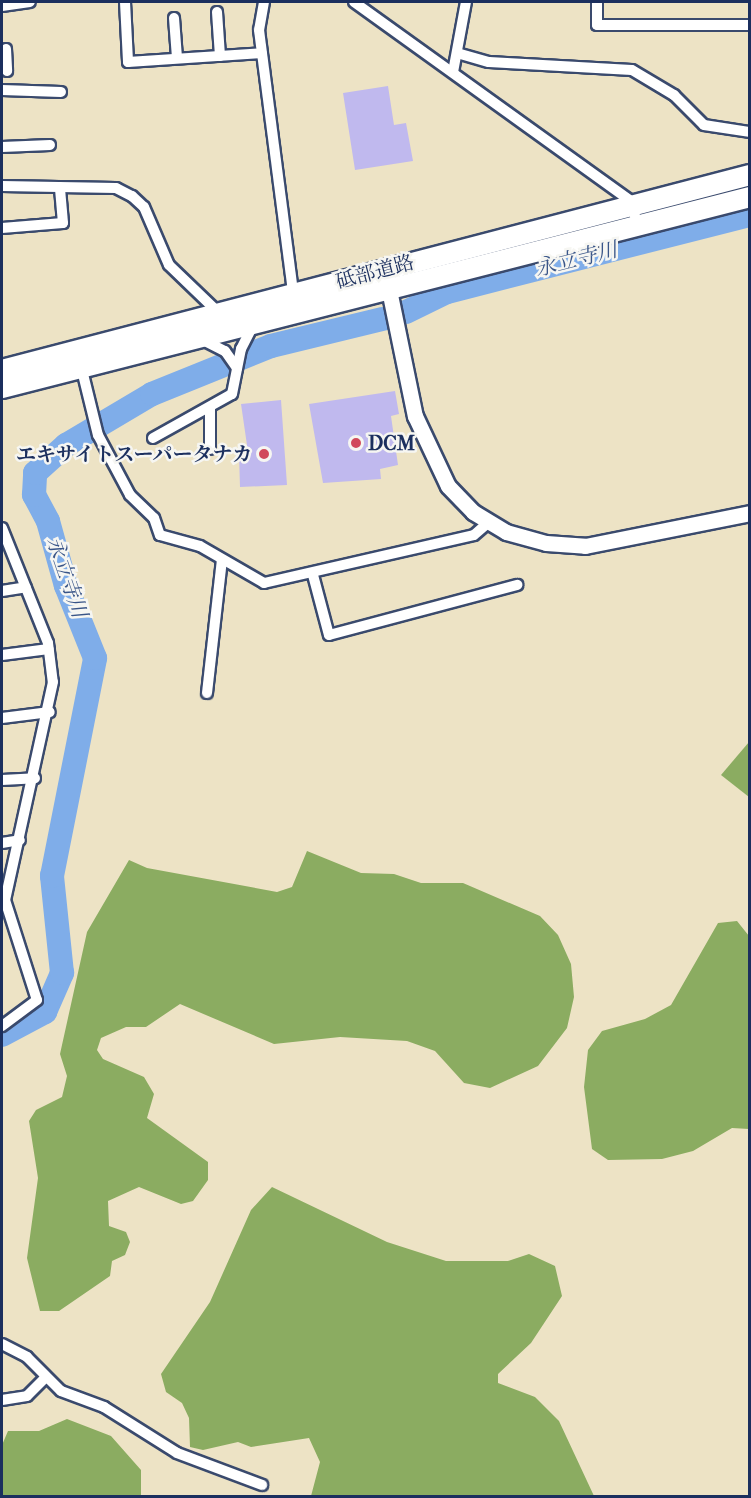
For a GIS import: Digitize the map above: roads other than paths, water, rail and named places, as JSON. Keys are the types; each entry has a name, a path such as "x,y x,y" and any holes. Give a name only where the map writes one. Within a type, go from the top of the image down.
{"highway":[{"name":"砥部道路","path":"2,370 295,303 387,278 632,202 750,175"},
{"name":"砥部道路","path":"387,278 637,226 750,197"},
{"name":"砥部道路","path":"2,388 195,336 223,320 256,321 295,303"}],"street":[{"path":"2,6 30,2"},
{"path":"125,2 128,62 262,53"},
{"path":"264,2 262,53 295,303"},
{"path":"354,2 632,202 637,226"},
{"path":"453,72 466,2"},
{"path":"597,2 597,24 750,25"},
{"path":"217,12 219,56"},
{"path":"174,18 177,58"},
{"path":"5,65 6,49"},
{"path":"457,53 489,62 632,70 674,95 704,125 750,132"},
{"path":"2,90 61,92"},
{"path":"2,147 50,145"},
{"path":"2,186 116,188 132,196 150,218 170,264 223,320"},
{"path":"2,228 63,223 60,187"},
{"path":"387,278 415,416 430,455 448,486 489,522 546,543 585,546 750,513"},
{"path":"153,438 232,394 241,349 256,321"},
{"path":"195,336 225,351 237,368"},
{"path":"81,366 98,435 129,495 154,518 160,535 201,546 264,583 313,575 474,535 489,522"},
{"path":"210,407 210,449"},
{"path":"2,528 50,649 50,712 4,897 37,1000 2,1026"},
{"path":"207,693 222,560"},
{"path":"313,575 330,635 517,585"},
{"path":"2,591 26,588"},
{"path":"2,655 50,649"},
{"path":"2,718 50,712"},
{"path":"2,780 35,778"},
{"path":"2,843 20,840"},
{"path":"2,1344 27,1357 44,1380 104,1407 117,1420 177,1453 262,1485"},
{"path":"2,1400 27,1396 44,1380"}],"waterway":[{"name":"永立寺川","path":"406,312 447,292 750,215"},
{"name":"永立寺川","path":"2,1035 45,1012 62,973 52,876 95,658 66,586 48,521 34,495 35,473 66,445 152,394 271,346 383,319"}],"place":[{"name":"DCM","path":"356,443"},
{"name":"エキサイトスーパータナカ","path":"264,454"}]}
